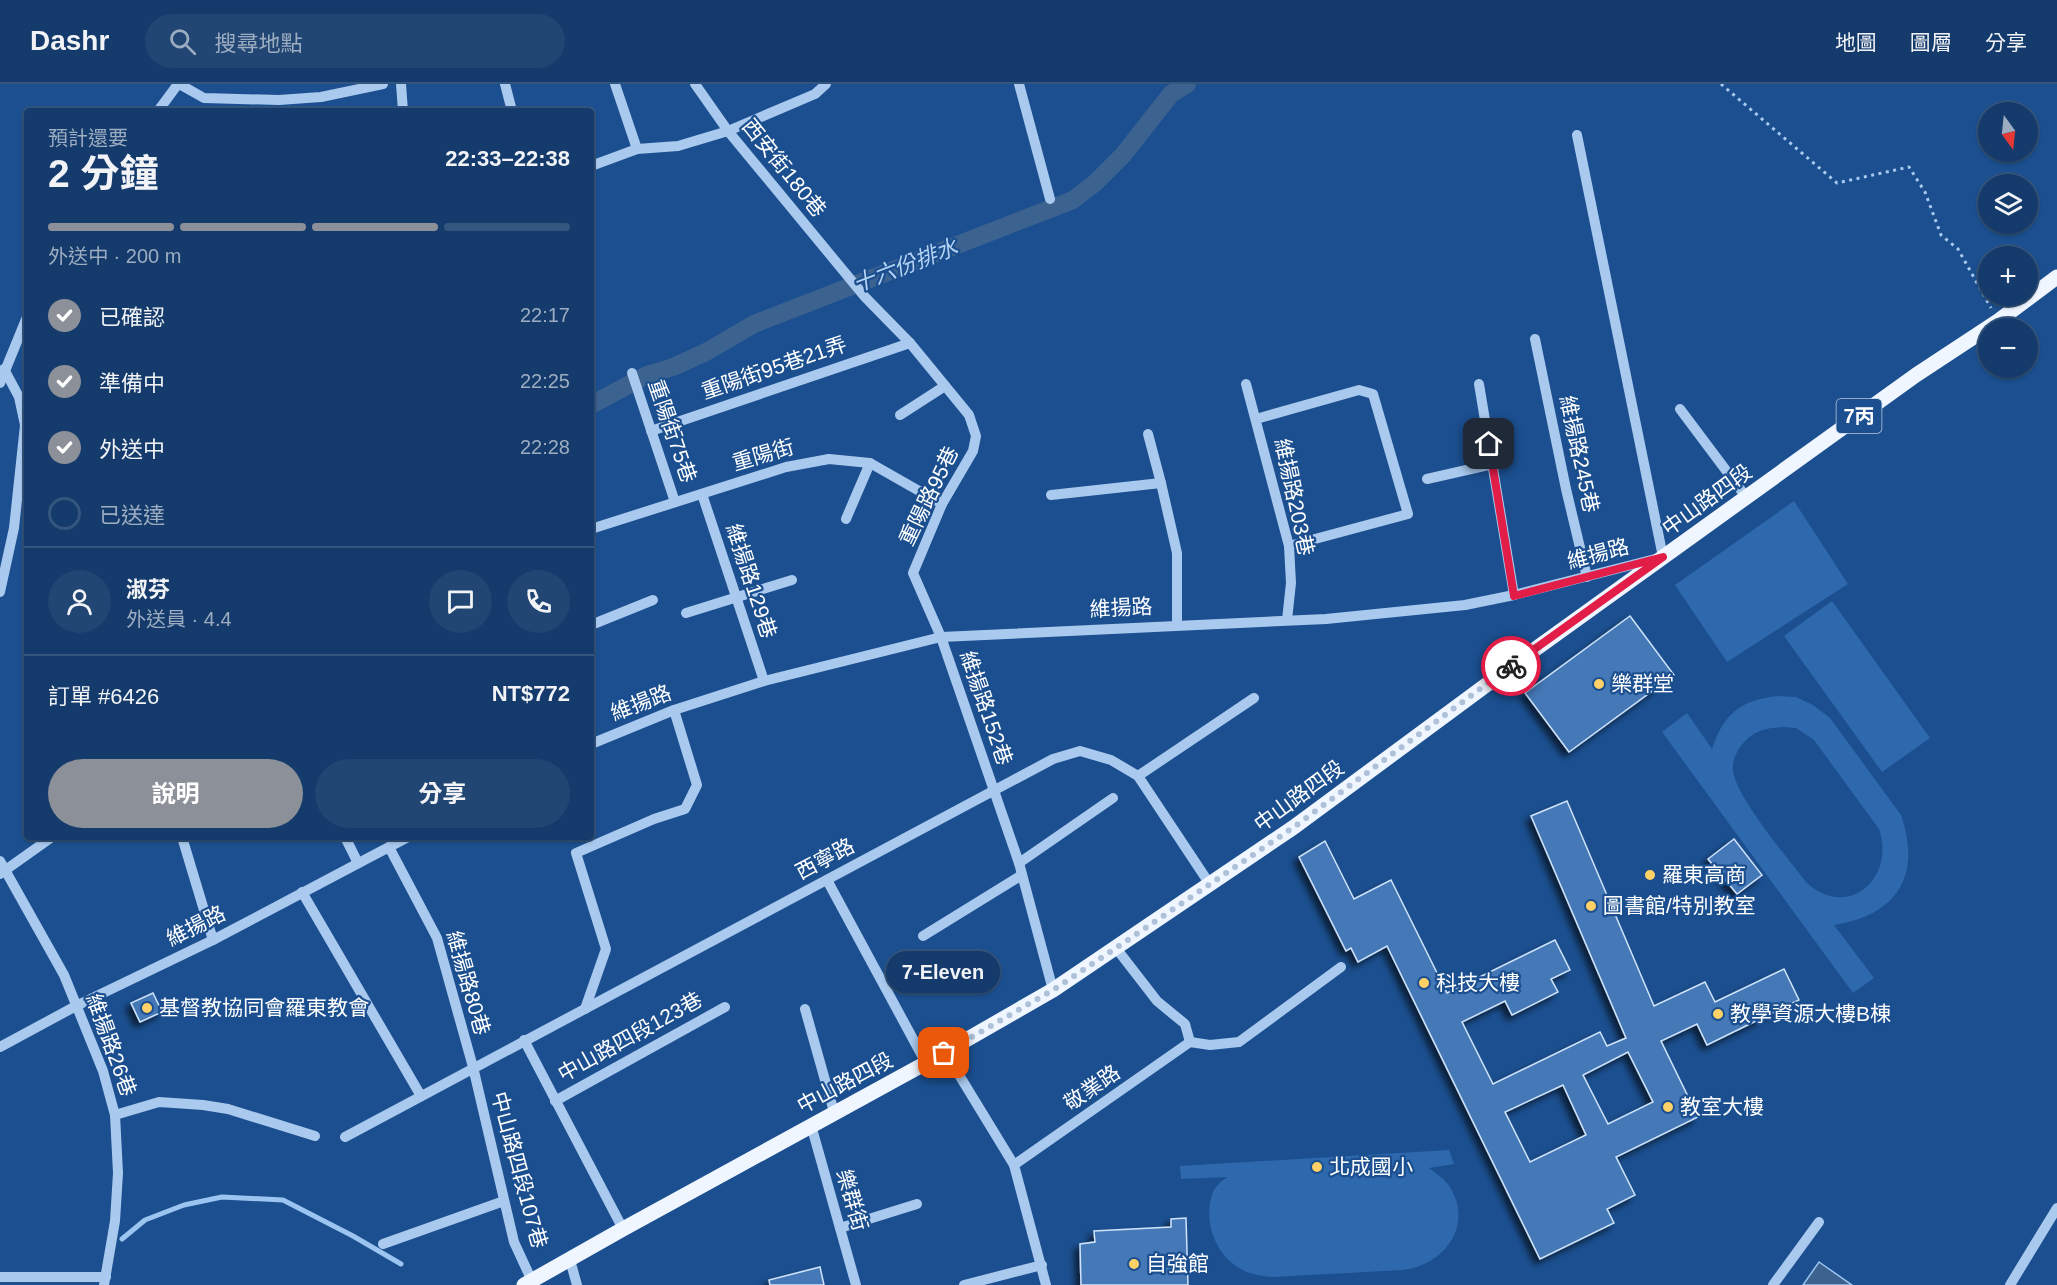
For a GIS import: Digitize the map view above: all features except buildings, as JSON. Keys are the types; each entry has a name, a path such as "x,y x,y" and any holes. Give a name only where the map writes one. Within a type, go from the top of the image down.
{"main road":[{"name":"中山路四段","path":"2002,318 2057,277"},
{"name":"中山路四段","path":"528,1283 834,1112 926,1064 1053,990 1294,827 1506,669 1916,375 1978,334"}],"street":[{"path":"160,108 179,84 204,98 279,100 321,97 383,84"},
{"path":"401,84 403,108"},
{"path":"505,84 511,108"},
{"path":"615,84 638,149"},
{"name":"西安街180巷","path":"695,84 728,131 866,297"},
{"path":"594,165 638,149 678,146 728,131 814,94 826,84"},
{"path":"1019,84 1050,199"},
{"path":"1577,135 1663,557"},
{"name":"重陽路95巷","path":"866,297 910,343 969,415 976,436 973,451 942,504 913,573 941,637"},
{"path":"0,383 24,324"},
{"name":"維揚路245巷","path":"1535,339 1587,577"},
{"name":"重陽街95巷21弄","path":"651,431 910,343"},
{"path":"4,369 24,407"},
{"name":"重陽街75巷","path":"632,373 675,502"},
{"name":"維揚路203巷","path":"1246,384 1289,546 1291,584 1287,620"},
{"path":"1479,384 1514,596"},
{"path":"900,415 945,386"},
{"path":"1256,419 1359,390 1373,394 1408,514 1289,546"},
{"path":"1680,408 1746,497"},
{"path":"1148,434 1177,553 1177,625"},
{"path":"0,592 14,528 24,442"},
{"name":"重陽街","path":"594,528 786,466 829,459 870,463 942,504"},
{"path":"846,519 870,463"},
{"path":"1427,479 1493,464"},
{"path":"1051,495 1161,483"},
{"name":"維揚路129巷","path":"702,494 764,681"},
{"path":"14,528 24,527"},
{"name":"維揚路","path":"594,743 674,710 764,681 941,637 1326,619 1465,605 1514,596 1663,557"},
{"path":"686,613 792,580"},
{"path":"594,624 653,600"},
{"name":"維揚路152巷","path":"941,637 1019,862 1053,990"},
{"path":"1138,776 1254,698"},
{"path":"585,1009 606,949 576,853 685,808 697,785 674,710"},
{"name":"西寧路","path":"345,1137 1053,759 1080,751 1111,759 1138,776 1209,883"},
{"path":"1019,862 1113,798"},
{"path":"2,868 47,840"},
{"path":"183,840 213,940"},
{"path":"347,840 358,862"},
{"name":"維揚路","path":"0,1047 76,1006 213,940 358,862 389,842"},
{"name":"維揚路80巷","path":"389,842 437,938 473,1067"},
{"name":"維揚路26巷","path":"2,868 64,975 103,1071 114,1115 118,1173 115,1221 105,1281"},
{"path":"923,936 1022,875"},
{"path":"827,880 926,1064 953,1065 1014,1165 1046,1285"},
{"path":"302,892 421,1096"},
{"path":"1116,948 1157,1001 1185,1024 1190,1042 1210,1045 1239,1042 1341,967"},
{"name":"中山路四段123巷","path":"555,1101 725,1007"},
{"path":"805,1009 834,1112"},
{"name":"中山路四段123巷","path":"524,1040 623,1229"},
{"name":"敬業路","path":"1014,1165 1190,1042"},
{"name":"中山路四段107巷","path":"473,1067 514,1242 528,1283"},
{"path":"114,1115 159,1102 202,1105 228,1109 315,1136"},
{"name":"樂群街","path":"811,1125 856,1285"},
{"path":"383,1244 504,1201"},
{"path":"840,1228 917,1204"},
{"path":"2010,1285 2057,1208"},
{"path":"1773,1285 1819,1221"},
{"path":"570,1260 577,1285"},
{"path":"964,1285 1042,1265"},
{"path":"0,1276 105,1281"}],"path":[{"path":"1721,84 1837,183 1909,167 1925,192 1941,235 1958,249 1996,318"}],"shaded area":[{"path":"1794,501 1848,584 1727,662 1675,585"},
{"path":"1832,601 1930,738 1882,772 1784,636"},
{"path":"1796,697 1813,705 1830,718 1901,815 1907,837 1908,857 1906,874 1899,889 1888,902 1874,912 1856,920 1834,925 1874,978 1853,993 1662,732 1687,713 1712,749 1728,717 1744,705 1765,698","holes":["1796,728 1814,740 1879,829 1882,847 1881,864 1874,878 1864,889 1852,896 1837,897 1822,893 1806,882 1753,811 1736,782 1733,770 1734,758 1740,747 1750,737 1766,729"]},
{"path":"1449,1150 1454,1164 1429,1168 1447,1183 1455,1198 1458,1212 1457,1226 1452,1239 1432,1260 1403,1270 1273,1277 1249,1273 1225,1256 1218,1247 1211,1227 1209,1216 1212,1195 1216,1187 1227,1177 1181,1179 1180,1166"},
{"path":"1819,1262 1852,1285 1803,1285"}],"waterway":[{"name":"十六份排水","path":"594,403 647,375 673,367 706,352 754,324 1073,200 1095,183 1123,155 1171,94 1187,84"},
{"path":"122,1239 145,1220 184,1205 222,1197 283,1200 401,1264"}],"way so far":[{"path":"944,1053 1053,990 1294,827 1511,666"}],"place":[{"name":"樂群堂","path":"1599,684"},
{"name":"羅東高商","path":"1650,875"},
{"name":"圖書館/特別教室","path":"1591,906"},
{"name":"科技大樓","path":"1424,983"},
{"name":"基督教協同會羅東教會","path":"147,1008"},
{"name":"教學資源大樓B棟","path":"1718,1014"},
{"name":"7-Eleven","path":"944,1053"},
{"name":"教室大樓","path":"1668,1107"},
{"name":"北成國小","path":"1317,1167"},
{"name":"自強館","path":"1134,1264"}],"route":[{"path":"1489,444 1514,596 1663,557 1511,666"}]}
